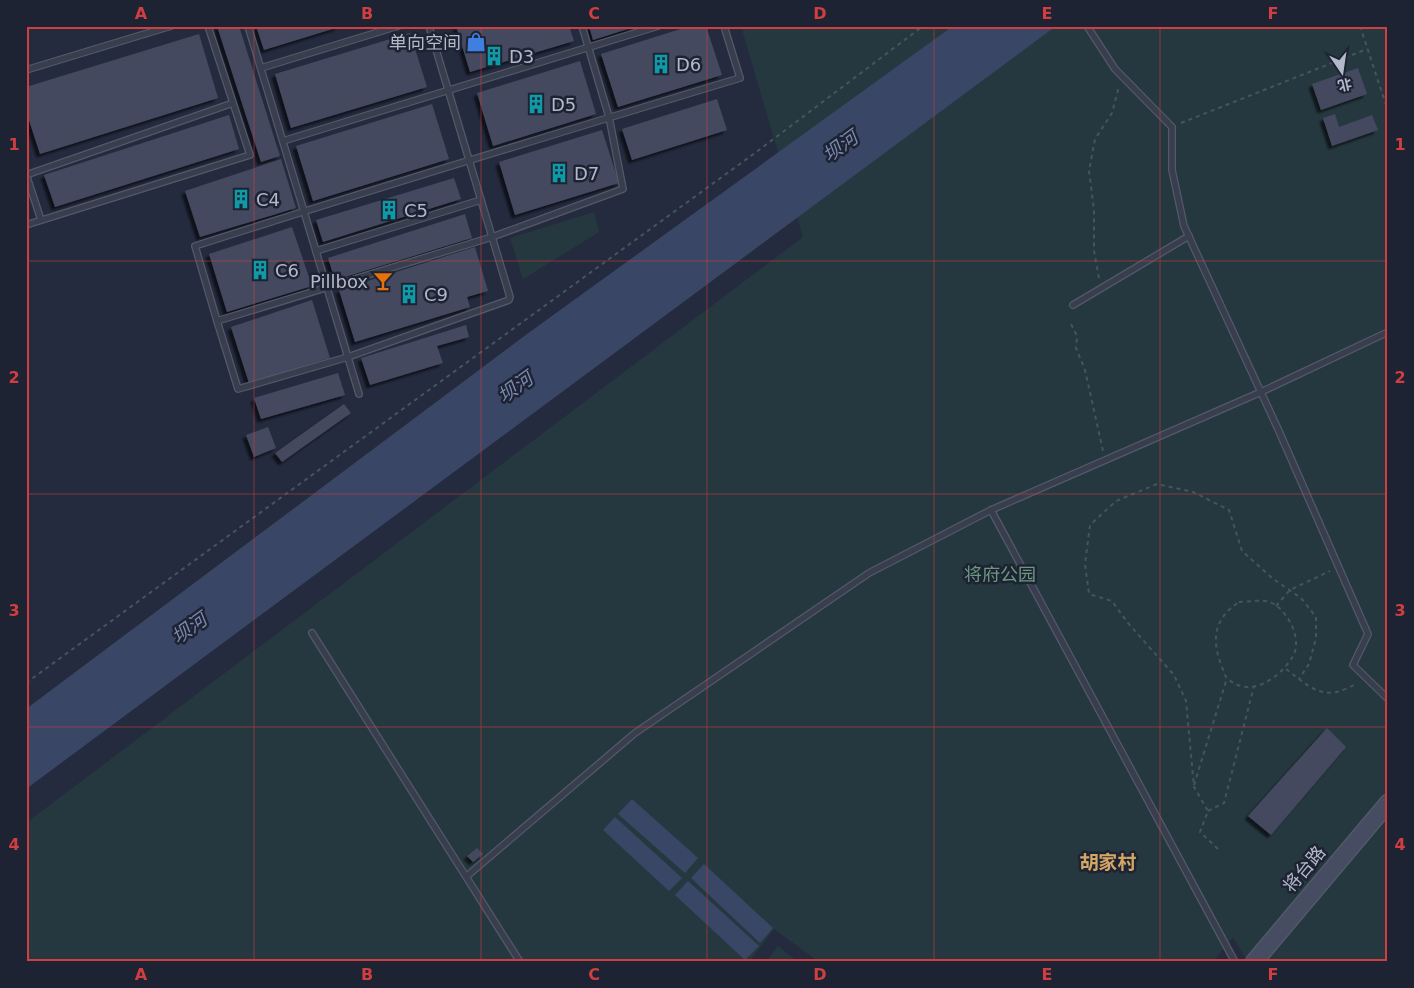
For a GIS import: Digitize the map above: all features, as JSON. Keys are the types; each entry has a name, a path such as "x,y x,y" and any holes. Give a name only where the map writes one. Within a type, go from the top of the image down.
{"main road":[{"name":"将台路","path":"1254,962 1388,803"}],"lane":[{"path":"26,70 171,26"},
{"path":"26,225 250,155 208,26"},
{"path":"248,26 359,394"},
{"path":"261,68 398,26"},
{"path":"429,26 448,91 469,160 481,200 492,238 510,296 506,303 348,357 238,389 195,246 469,160 740,78 724,26"},
{"path":"217,321 492,238 623,190 608,118 582,26"},
{"path":"283,141 658,26"},
{"path":"1088,28 1121,75 1172,127 1172,170 1184,226 1261,392 1368,634 1353,665 1388,699"},
{"path":"41,220 26,175 233,103"},
{"path":"316,251 481,200"},
{"path":"1073,305 1189,236"},
{"path":"467,876 635,733 869,573 991,510 1261,392 1388,332"},
{"path":"991,510 1235,962"},
{"path":"312,632 520,962"}],"path":[{"path":"26,683 743,162 923,26"},
{"path":"1360,26 1388,111"},
{"path":"1172,127 1367,49"},
{"path":"1100,288 1094,252 1094,210 1089,171 1094,140 1112,113 1121,75"},
{"path":"1071,324 1077,336 1076,348 1085,370 1093,414 1106,460"},
{"path":"1208,811 1194,787 1186,701 1174,675 1128,623 1112,601 1090,594 1085,564 1090,525 1116,501 1157,484 1193,492 1230,510 1242,551 1272,578 1302,598 1316,617 1316,638 1309,664 1299,679"},
{"path":"1276,606 1290,590 1338,566"},
{"path":"1194,787 1226,678 1217,652 1217,628 1226,611 1239,602 1269,602 1285,611 1294,631 1295,653 1286,669 1262,686 1242,686 1226,678"},
{"path":"1286,669 1318,692 1342,692 1366,677"},
{"path":"1218,849 1200,832 1208,811 1224,803 1254,686"}],"green space":[{"name":"将府公园","path":"741,26 1388,26 1388,962 1248,962 1233,937 1213,962 819,962 774,929 749,962 26,962 26,823 803,237"},
{"path":"594,212 599,232 523,279 510,238"},
{"path":"778,946 798,962 766,962"}],"water":[{"name":"坝河","path":"953,26 1056,26 26,789 26,709 527,334"},
{"path":"632,799 698,858 685,873 618,814"},
{"path":"615,817 682,878 669,891 603,830"},
{"path":"704,864 773,928 760,943 691,878"},
{"path":"688,881 759,946 745,960 675,895"}],"building":[{"path":"217,26 239,26 280,156 261,162"},
{"path":"256,26 339,26 339,27 264,50"},
{"name":"D3","path":"456,26 569,26 574,41 470,72"},
{"path":"589,26 634,26 634,27 593,40"},
{"name":"D6","path":"690,26 706,26 722,75 618,107 601,54"},
{"path":"410,33 427,87 291,128 275,74"},
{"path":"199,34 218,98 40,154 26,111 26,87"},
{"name":"D5","path":"580,61 596,114 493,146 477,93"},
{"path":"1358,68 1367,94 1321,110 1312,84"},
{"path":"717,99 727,130 632,160 622,129"},
{"path":"432,104 449,159 313,201 296,146"},
{"path":"1335,114 1339,127 1372,115 1378,130 1332,146 1323,118"},
{"path":"229,115 239,149 55,207 44,175"},
{"name":"D7","path":"602,130 619,183 515,215 499,162"},
{"name":"C4","path":"281,159 296,208 200,237 185,191"},
{"name":"C5","path":"454,178 461,199 323,242 316,220"},
{"path":"465,214 472,238 335,280 328,258"},
{"name":"C6","path":"292,227 312,286 227,312 209,254"},
{"name":"C9","path":"475,247 488,291 467,297 470,307 355,342 339,290"},
{"path":"312,300 330,358 249,383 231,327"},
{"path":"466,325 469,337 437,346 443,363 370,385 361,358"},
{"path":"338,373 345,395 261,419 254,398"},
{"path":"344,404 351,413 282,462 275,453"},
{"path":"268,427 276,448 254,457 246,435"},
{"path":"1327,728 1346,747 1271,835 1248,816"},
{"path":"477,848 483,854 473,862 467,856"}],"place":[{"name":"单向空间","path":"476,42"},
{"name":"D3","path":"494,56"},
{"name":"D6","path":"661,64"},
{"name":"D5","path":"536,104"},
{"name":"D7","path":"559,173"},
{"name":"C4","path":"241,199"},
{"name":"C5","path":"389,210"},
{"name":"C6","path":"260,270"},
{"name":"Pillbox","path":"383,281"},
{"name":"C9","path":"409,294"}],"district":[{"name":"胡家村","path":"1108,862"}]}
